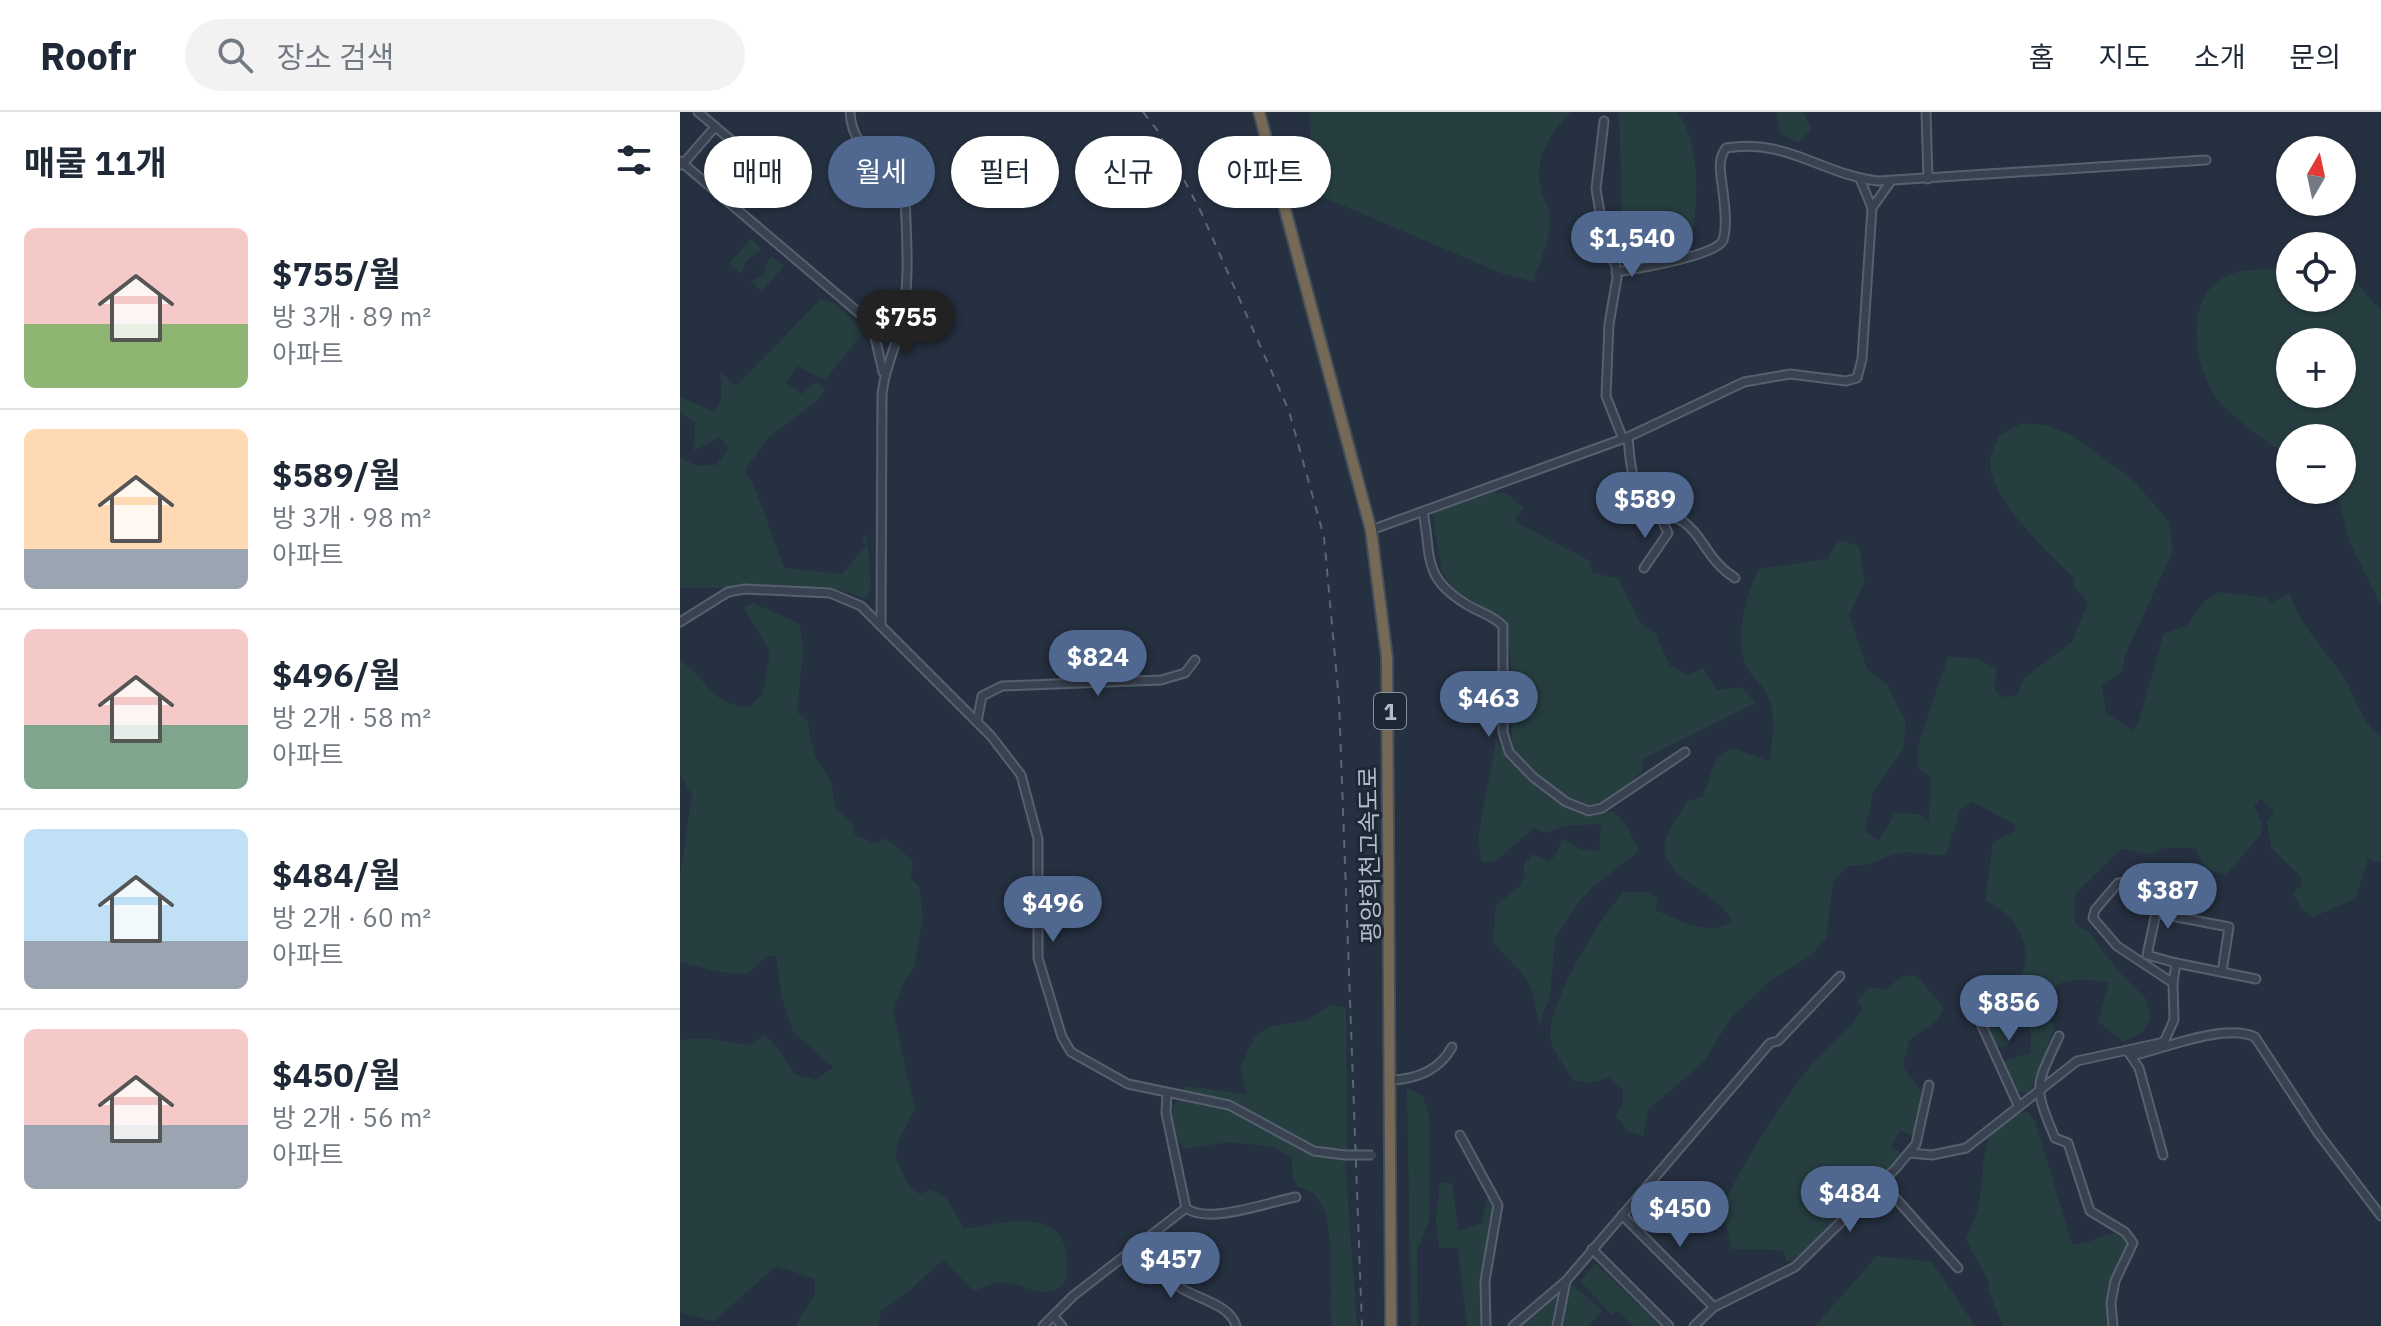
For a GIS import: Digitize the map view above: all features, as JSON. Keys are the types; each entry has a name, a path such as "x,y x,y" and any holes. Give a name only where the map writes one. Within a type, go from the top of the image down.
{"highway":[{"name":"평양희천고속도로","path":"1261,112 1373,529 1387,658 1393,1080 1391,1326"},
{"name":"평양희천고속도로","path":"1393,1155 1397,1326"}],"street":[{"path":"698,112 726,136"},
{"path":"850,112 854,136 898,180 905,193 905,300 901,325 884,375"},
{"path":"1926,112 1928,179"},
{"path":"1604,121 1596,189 1606,247 1616,272 1609,324 1606,396 1625,438 1632,483 1637,493 1658,511 1686,523 1708,556 1735,578"},
{"path":"715,127 681,164 872,324 887,328 901,325"},
{"path":"1616,272 1697,257 1720,245 1724,212 1720,166 1726,148 1772,146 1860,179 1891,181 2206,160"},
{"path":"1373,529 1625,438 1744,382 1790,374 1846,381 1857,378 1862,359 1872,208 1860,179"},
{"path":"1872,208 1891,181"},
{"path":"872,324 884,375 881,626"},
{"path":"1644,568 1668,533 1658,511"},
{"path":"1423,512 1429,567 1458,599 1503,626 1503,732 1509,752 1533,777 1566,802 1589,811 1613,803 1685,752"},
{"path":"680,622 728,592 745,589 843,596 861,606 1010,757 1028,798 1038,839 1038,958 1062,1037 1071,1052 1105,1075 1167,1094 1229,1105 1314,1151 1345,1155 1393,1155"},
{"path":"977,722 982,696 1002,686 1161,680 1185,673 1195,660"},
{"path":"2157,886 2134,881 2118,883 2095,910 2093,918 2117,946 2173,983"},
{"path":"2222,972 2229,927 2156,913 2147,955 2176,963 2256,979"},
{"path":"2130,1054 2157,1045 2170,1036 2174,1020 2176,963"},
{"path":"1513,1326 1566,1281 1770,1043 1778,1041 1840,976"},
{"path":"1968,995 2018,1105"},
{"path":"1909,1153 1932,1155 1966,1148 2077,1061 2130,1054 2226,1032 2255,1037 2318,1133 2381,1216"},
{"path":"2059,1036 2038,1080 2037,1095 2055,1138 2068,1143 2090,1211 2125,1232 2133,1243 2115,1281 2111,1303 2113,1326"},
{"path":"1393,1080 1418,1076 1434,1068 1442,1063 1452,1047"},
{"path":"2130,1054 2163,1155"},
{"path":"1697,1325 1714,1307 1795,1267 1881,1182 1909,1153 1919,1134 1929,1085"},
{"path":"1167,1094 1166,1113 1186,1208 1199,1215 1236,1213 1257,1204 1296,1197"},
{"path":"1460,1135 1498,1205 1485,1281 1486,1326"},
{"path":"1881,1182 1958,1268"},
{"path":"1043,1326 1073,1296 1143,1245 1186,1208"},
{"path":"1622,1215 1714,1307"},
{"path":"1143,1245 1167,1277 1200,1299 1227,1311 1236,1326"},
{"path":"1592,1249 1669,1326"},
{"path":"1557,1326 1566,1281"},
{"path":"1053,1316 1062,1326"}],"green space":[{"path":"1310,112 1571,112 1546,145 1540,164 1540,185 1549,211 1550,227 1534,282 1501,273 1331,200 1331,136 1311,136"},
{"path":"1619,112 1677,112 1690,138 1696,169 1693,231 1672,244 1650,247 1633,244 1622,212"},
{"path":"1776,112 1803,112 1811,129 1799,143 1780,134"},
{"path":"751,239 762,249 746,261 741,274 729,264"},
{"path":"772,256 784,266 762,291 751,281 764,275 766,264"},
{"path":"2276,268 2276,312 2356,312 2356,282 2381,309 2381,606 2349,541 2340,504 2356,504 2356,424 2276,424 2276,448 2224,407 2209,386 2198,351 2198,314 2214,284 2237,272"},
{"path":"820,300 832,302 862,327 862,334 825,380 797,366 786,382 802,394 816,382 826,388 819,399 768,438 745,470 756,491 784,568 842,574 866,546 861,538 867,535 871,587 866,599 834,588 680,588 680,457 697,466 716,465 729,448 719,437 694,451 695,422 680,413 680,397 713,411 721,402 721,372 736,386"},
{"path":"2022,423 2047,425 2073,436 2134,481 2169,522 2173,551 2125,655 2123,670 2102,686 2106,713 2133,730 2138,723 2164,633 2187,626 2203,603 2219,592 2266,598 2270,603 2290,594 2306,626 2341,673 2368,723 2381,737 2381,863 2368,859 2355,899 2313,917 2301,908 2293,894 2301,885 2301,877 2271,848 2267,820 2274,813 2261,799 2254,806 2262,823 2261,834 2226,875 2205,868 2195,848 2165,848 2148,854 2121,849 2075,894 2075,924 2090,933 2118,971 2146,999 2151,1017 2142,1033 2123,1042 2098,1021 2109,983 2075,980 2059,985 2034,1008 2055,1026 2035,1082 2027,1093 2016,1091 2003,1061 2031,1053 2031,1033 2026,1023 2008,1032 2008,1046 1997,1047 1974,998 1983,991 2008,996 2021,977 2025,963 2026,952 2018,930 2004,913 1985,901 1993,843 2016,830 2013,823 1972,802 1960,810 1946,854 1902,853 1865,865 1848,866 1833,881 1826,938 1814,953 1770,981 1732,1017 1703,1062 1648,1110 1643,1136 1628,1131 1616,1116 1623,1103 1623,1089 1609,1078 1590,1083 1574,1081 1553,1048 1551,1022 1578,961 1603,919 1624,892 1649,892 1658,899 1655,910 1694,925 1713,928 1732,922 1717,902 1671,866 1665,855 1665,842 1687,802 1703,796 1716,759 1731,748 1769,761 1772,709 1767,694 1746,666 1741,642 1744,610 1758,569 1828,559 1838,540 1859,546 1865,581 1849,615 1867,669 1887,685 1906,722 1903,749 1873,792 1865,832 1879,840 1895,813 1918,814 1929,821 1931,777 1918,769 1918,745 1948,657 1974,658 1996,668 1995,691 2002,697 2017,695 2024,678 2072,642 2088,602 2074,587 2074,578 2009,508 1992,475 1990,461 1998,437"},
{"path":"1485,491 1507,494 1524,508 1514,521 1590,561 1592,573 1618,578 1641,624 1655,633 1670,666 1689,675 1703,668 1717,690 1742,687 1755,703 1643,759 1641,772 1605,803 1580,804 1558,792 1512,746 1511,658 1506,623 1453,588 1442,572 1432,512"},
{"path":"753,603 800,624 803,651 797,712 807,720 815,758 831,781 836,810 853,823 855,835 876,844 886,838 913,861 911,879 919,886 923,919 913,971 903,982 893,1012 915,1109 897,1144 896,1159 910,1188 920,1194 931,1189 947,1199 964,1229 1029,1221 1044,1224 1056,1232 1064,1244 1067,1263 1065,1282 1057,1289 1042,1292 1004,1283 974,1291 943,1260 881,1311 878,1326 795,1326 815,1295 815,1279 776,1266 713,1322 680,1312 680,1040 707,1038 749,1045 765,1035 781,1052 794,1074 816,1080 833,1067 793,1032 782,998 776,956 767,956 748,974 719,972 680,962 680,878 692,795 680,775 680,661 717,696 735,705 749,707 763,694 770,652 744,608"},
{"path":"1496,740 1535,786 1560,804 1588,814 1613,811 1627,826 1639,851 1595,885 1578,903 1555,939 1550,997 1539,1026 1533,994 1525,977 1493,941 1496,905 1518,888 1525,875 1523,866 1533,854 1548,862 1555,856 1562,838 1580,849 1599,851 1601,824 1564,826 1547,833 1534,828 1496,861 1482,862 1478,838"},
{"path":"1916,975 1944,1008 1938,1020 1909,1040 1903,1067 1923,1093 1914,1137 1901,1130 1891,1146 1902,1154 1866,1190 1858,1184 1851,1192 1856,1201 1806,1251 1787,1262 1783,1250 1731,1249 1722,1204 1784,1101 1815,1061 1856,1018 1862,1010 1858,1000 1870,987 1885,990 1901,977"},
{"path":"1332,1005 1346,1008 1347,1150 1321,1148 1232,1102 1183,1092 1184,1086 1247,1094 1240,1069 1254,1038 1269,1027 1306,1020"},
{"path":"1407,1088 1423,1096 1429,1116 1429,1220 1417,1251 1418,1326 1411,1326"},
{"path":"1183,1100 1228,1109 1309,1152 1345,1160 1357,1326 1332,1326 1326,1216 1316,1196 1294,1181 1292,1157 1272,1147 1230,1142 1184,1149 1174,1132 1172,1121 1176,1102"},
{"path":"2028,1112 2035,1121 2072,1244 2115,1233 2129,1240 2113,1274 2108,1301 2110,1326 2003,1326 1988,1290 1989,1282 1966,1240 1979,1204 1984,1157 1992,1132 2000,1122 2012,1115"},
{"path":"1440,1182 1452,1183 1458,1231 1482,1223 1488,1194 1494,1206 1484,1275 1483,1326 1467,1326 1458,1248 1439,1248 1436,1218"},
{"path":"1877,1256 1932,1262 1975,1326 1815,1326"},
{"path":"1595,1263 1661,1326 1633,1326 1617,1310 1612,1315 1580,1281"},
{"path":"1572,1284 1602,1311 1588,1326 1560,1326"},
{"path":"1561,1293 1554,1326 1520,1326 1557,1294"}],"railway":[{"path":"1143,112 1158,131 1201,212 1289,411 1324,537 1339,701 1362,1326"}]}
